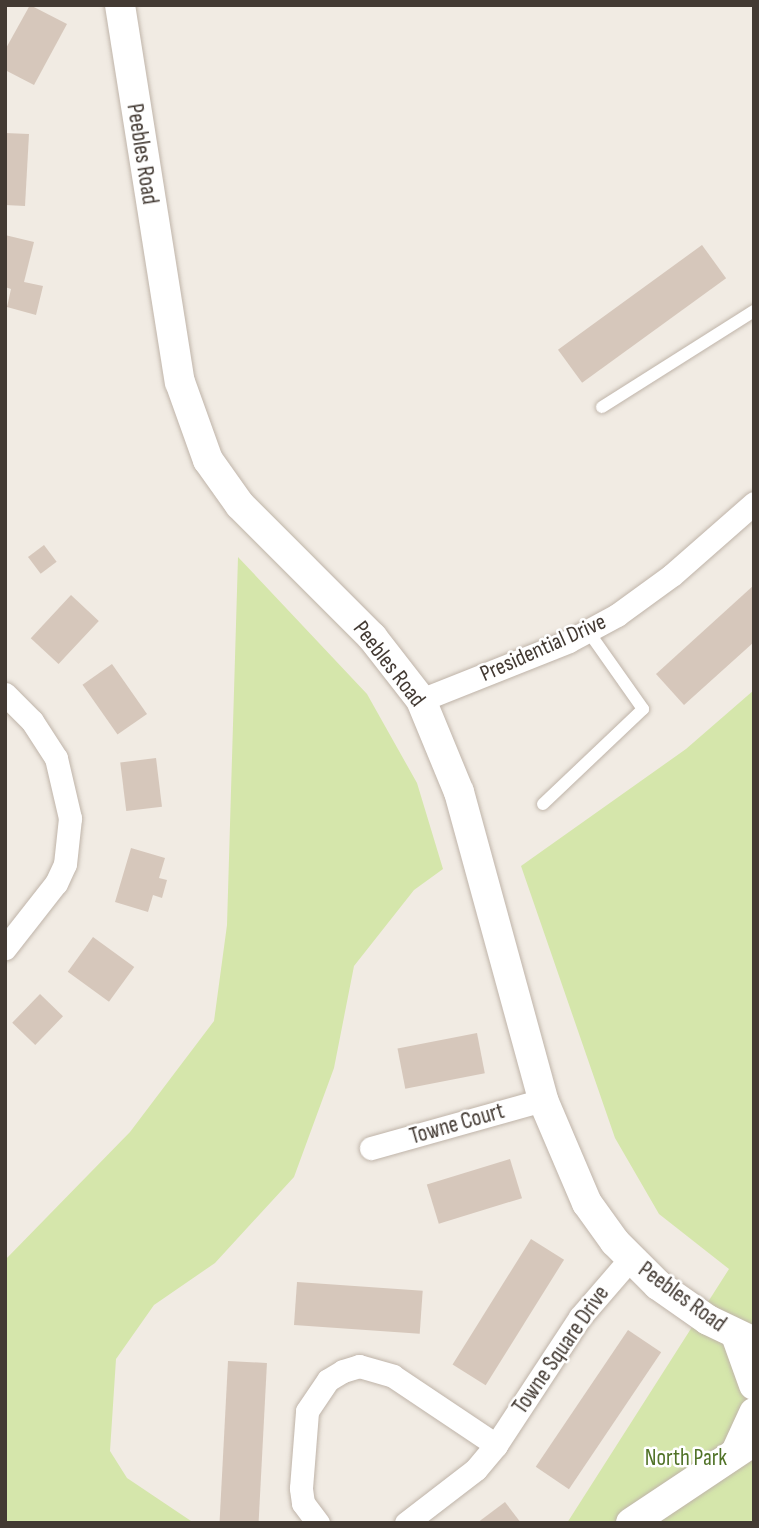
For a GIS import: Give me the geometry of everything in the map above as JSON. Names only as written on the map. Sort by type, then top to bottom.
[{"type":"street","name":"Peebles Road","points":[[120,5],[180,382],[197,437],[240,505],[365,629],[421,700],[459,792],[543,1100],[587,1203],[630,1259],[667,1292],[745,1338],[754,1385]]},
{"type":"street","name":"Presidential Drive","points":[[421,700],[588,631],[672,575],[754,503]]},
{"type":"street","points":[[5,694],[32,721],[56,758],[70,818],[65,864],[56,883],[5,948]]},
{"type":"street","name":"Towne Court","points":[[371,1148],[543,1100]]},
{"type":"street","name":"Towne Square Drive","points":[[406,1523],[476,1469],[496,1445],[580,1317],[630,1259]]},
{"type":"street","points":[[318,1523],[303,1503],[301,1488],[307,1411],[328,1380],[343,1371],[359,1366],[393,1376],[496,1445]]},
{"type":"street","points":[[631,1523],[745,1446],[754,1413]]},
{"type":"lane","points":[[602,407],[754,311]]},
{"type":"lane","points":[[543,804],[643,709],[588,631]]},
{"type":"green space","points":[[238,557],[367,694],[417,783],[443,869],[414,890],[354,966],[334,1068],[294,1177],[215,1263],[154,1305],[116,1359],[110,1451],[127,1478],[194,1523],[5,1523],[5,1260],[130,1132],[214,1021],[227,925]]},
{"type":"green space","name":"North Park","points":[[754,690],[754,1523],[567,1523],[729,1269],[659,1214],[615,1138],[521,866],[686,749]]},
{"type":"building","points":[[30,5],[67,24],[34,85],[5,70],[5,50]]},
{"type":"building","points":[[5,133],[29,134],[25,206],[5,205]]},
{"type":"building","points":[[5,235],[34,242],[24,282],[43,286],[36,315],[7,307],[11,289],[5,287]]},
{"type":"building","points":[[702,245],[726,278],[582,383],[558,350]]},
{"type":"building","points":[[44,545],[57,562],[41,574],[28,557]]},
{"type":"building","points":[[754,585],[754,642],[684,705],[656,674]]},
{"type":"building","points":[[71,595],[99,621],[59,664],[31,638]]},
{"type":"building","points":[[112,664],[147,714],[117,735],[83,685]]},
{"type":"building","points":[[156,758],[162,807],[126,811],[120,762]]},
{"type":"building","points":[[131,848],[165,858],[159,878],[167,880],[162,898],[153,895],[148,912],[115,902]]},
{"type":"building","points":[[93,937],[134,967],[109,1002],[68,972]]},
{"type":"building","points":[[40,994],[63,1016],[35,1045],[12,1023]]},
{"type":"building","points":[[477,1033],[485,1073],[405,1089],[397,1048]]},
{"type":"building","points":[[510,1159],[522,1198],[439,1224],[427,1184]]},
{"type":"building","points":[[531,1239],[564,1260],[486,1385],[453,1365]]},
{"type":"building","points":[[297,1282],[423,1291],[420,1334],[294,1325]]},
{"type":"building","points":[[628,1330],[661,1352],[569,1489],[536,1467]]},
{"type":"building","points":[[228,1361],[267,1363],[259,1523],[220,1523]]},
{"type":"building","points":[[505,1502],[521,1523],[477,1523]]}]
